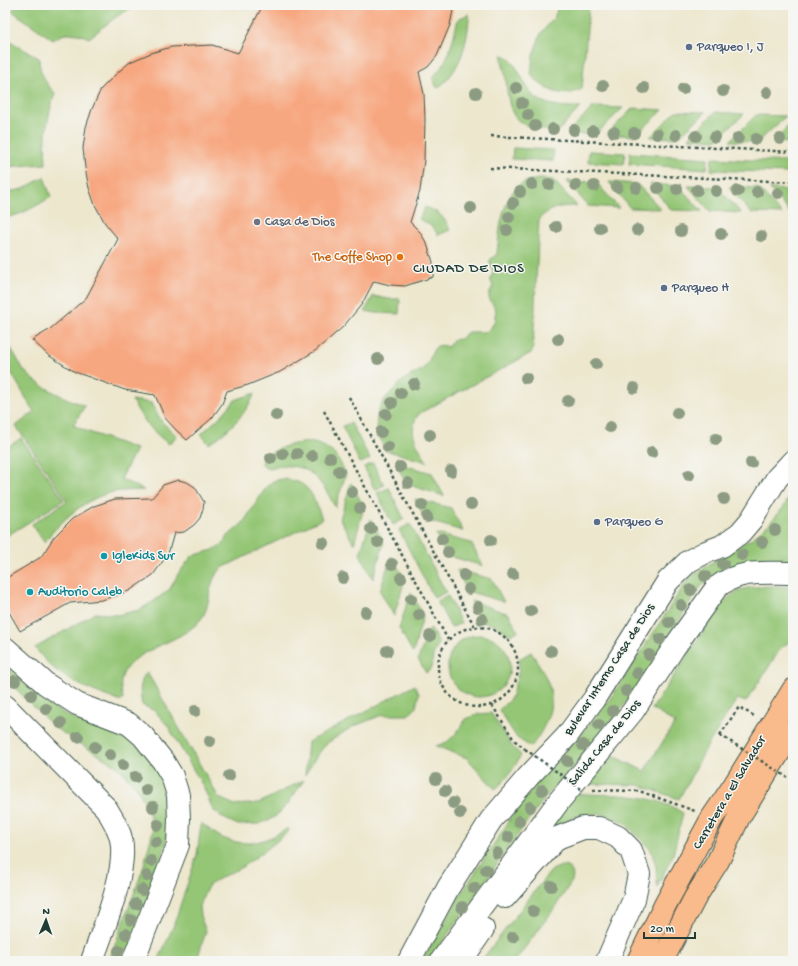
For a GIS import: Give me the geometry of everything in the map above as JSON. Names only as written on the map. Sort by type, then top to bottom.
[{"type":"highway","name":"Carretera a El Salvador","points":[[638,961],[665,905],[712,818],[733,788],[793,690]]},
{"type":"highway","name":"Carretera a El Salvador","points":[[662,961],[695,898],[718,861],[739,817],[793,730]]},
{"type":"street","name":"Bulevar Interno Casa de Dios","points":[[409,961],[448,888],[491,820],[567,736],[594,698],[668,581],[689,561],[722,546],[740,533],[751,520],[777,478],[793,461]]},
{"type":"street","name":"Salida Casa de Dios","points":[[441,961],[558,801],[633,711],[673,649],[717,587],[726,580],[751,572],[793,573]]},
{"type":"street","points":[[5,648],[46,684],[77,704],[129,724],[143,736],[163,761],[172,776],[178,795],[178,845],[132,961]]},
{"type":"street","points":[[5,706],[106,808],[115,821],[121,839],[122,862],[119,881],[92,961]]},
{"type":"street","points":[[461,961],[506,895],[558,838],[583,828],[599,828],[618,837],[631,850],[639,874],[634,900],[607,961]]},
{"type":"path","points":[[491,136],[793,152]]},
{"type":"path","points":[[490,168],[793,182]]},
{"type":"path","points":[[350,397],[475,627]]},
{"type":"path","points":[[324,410],[448,640]]},
{"type":"path","points":[[475,627],[496,631],[506,638],[513,646],[517,656],[518,673],[512,688],[505,697],[492,705],[476,707],[466,706],[449,695],[439,678],[438,668],[442,648],[448,640],[460,631],[475,627]]},
{"type":"path","points":[[492,705],[514,740],[581,789]]},
{"type":"path","points":[[739,707],[720,735],[787,777]]},
{"type":"path","points":[[600,790],[639,791],[712,818]]},
{"type":"green space","points":[[16,5],[136,5],[116,17],[89,38],[71,33],[62,35],[53,40],[12,11]]},
{"type":"green space","points":[[559,5],[589,5],[582,89],[568,93],[554,92],[548,89],[531,74],[533,55],[541,33],[554,18]]},
{"type":"green space","points":[[469,14],[469,24],[462,55],[452,74],[437,88],[432,77],[443,65],[450,51],[458,19]]},
{"type":"green space","points":[[5,39],[39,58],[43,77],[55,93],[47,128],[45,145],[46,164],[5,167]]},
{"type":"green space","points":[[502,55],[512,61],[528,88],[536,98],[552,105],[581,107],[557,132],[532,127],[517,120],[510,105]]},
{"type":"green space","points":[[593,107],[623,108],[595,135],[567,133]]},
{"type":"green space","points":[[633,108],[663,110],[635,136],[607,134]]},
{"type":"green space","points":[[676,111],[706,112],[677,138],[650,137]]},
{"type":"green space","points":[[715,112],[744,114],[716,140],[689,138]]},
{"type":"green space","points":[[756,115],[786,116],[758,142],[730,141]]},
{"type":"green space","points":[[793,121],[793,143],[773,142]]},
{"type":"green space","points":[[513,148],[554,150],[553,161],[512,159]]},
{"type":"green space","points":[[589,151],[625,153],[624,164],[588,162]]},
{"type":"green space","points":[[630,153],[708,158],[707,169],[629,164]]},
{"type":"green space","points":[[712,158],[788,162],[788,173],[711,170]]},
{"type":"green space","points":[[44,177],[51,197],[34,207],[5,218],[5,193],[23,189]]},
{"type":"green space","points":[[541,179],[553,180],[577,206],[556,208],[539,219],[533,349],[531,353],[420,413],[414,425],[414,438],[427,462],[385,450],[378,432],[377,418],[378,411],[387,397],[403,380],[426,366],[435,348],[442,345],[448,347],[450,343],[456,339],[460,339],[468,332],[485,332],[489,330],[494,323],[496,310],[489,298],[489,294],[493,286],[491,277],[494,272],[490,265],[490,260],[497,254],[501,225],[506,205],[516,188],[523,183]]},
{"type":"green space","points":[[567,181],[596,182],[619,208],[588,206]]},
{"type":"green space","points":[[609,182],[637,184],[661,209],[630,208]]},
{"type":"green space","points":[[650,184],[678,186],[702,211],[671,210]]},
{"type":"green space","points":[[688,186],[717,187],[741,213],[710,211]]},
{"type":"green space","points":[[729,187],[758,188],[782,214],[751,213]]},
{"type":"green space","points":[[770,189],[793,190],[793,214],[791,214]]},
{"type":"green space","points":[[425,207],[440,215],[446,221],[450,230],[438,235],[433,227],[419,219]]},
{"type":"green space","points":[[373,296],[388,299],[400,299],[399,314],[365,311]]},
{"type":"green space","points":[[5,341],[24,370],[36,382],[85,406],[73,425],[136,449],[121,479],[144,490],[121,491],[102,495],[75,511],[59,525],[44,542],[32,524],[67,501],[16,426],[34,412],[5,362]]},
{"type":"green space","points":[[255,393],[247,408],[236,422],[209,444],[201,434],[223,414],[235,400]]},
{"type":"green space","points":[[132,400],[151,403],[162,422],[177,436],[169,444],[148,424],[139,413]]},
{"type":"green space","points":[[351,423],[370,459],[360,463],[342,426]]},
{"type":"green space","points":[[21,438],[64,500],[5,537],[5,449]]},
{"type":"green space","points":[[310,442],[329,449],[340,462],[346,474],[335,507],[321,484],[307,471],[301,468],[288,466],[276,466],[269,468],[261,462],[265,457],[283,447]]},
{"type":"green space","points":[[373,463],[384,485],[375,490],[364,467]]},
{"type":"green space","points":[[396,463],[432,473],[444,496],[406,484]]},
{"type":"green space","points":[[282,479],[298,482],[309,490],[322,519],[222,568],[214,578],[204,615],[193,628],[143,654],[133,661],[125,670],[121,681],[123,699],[119,701],[66,678],[50,665],[35,648],[95,613],[118,615],[139,610],[154,601],[170,589],[178,574],[192,556],[213,550],[222,545],[228,536],[243,523],[267,486],[273,481]]},
{"type":"green space","points":[[351,483],[364,507],[354,544],[340,519]]},
{"type":"green space","points":[[389,488],[404,519],[393,525],[377,493]]},
{"type":"green space","points":[[793,491],[793,564],[715,575],[705,582],[698,590],[646,675],[595,744],[549,793],[428,961],[422,961],[459,897],[513,815],[537,783],[602,710],[688,579],[714,561],[751,539],[769,524],[783,508]]},
{"type":"green space","points":[[415,499],[451,508],[463,531],[425,520]]},
{"type":"green space","points":[[371,519],[384,543],[373,579],[360,554]]},
{"type":"green space","points":[[410,524],[446,592],[434,598],[399,530]]},
{"type":"green space","points":[[436,534],[471,543],[483,566],[446,555]]},
{"type":"green space","points":[[391,556],[405,579],[394,616],[380,591]]},
{"type":"green space","points":[[457,570],[492,579],[504,602],[467,591]]},
{"type":"green space","points":[[769,586],[793,587],[793,639],[781,648],[746,702],[737,699],[709,743],[679,799],[638,785],[588,784],[614,756],[644,771],[675,723],[652,709],[719,607],[736,592],[747,588]]},
{"type":"green space","points":[[411,592],[423,616],[413,653],[399,628]]},
{"type":"green space","points":[[448,596],[461,623],[451,628],[437,601]]},
{"type":"green space","points":[[471,601],[509,614],[518,631],[510,635],[495,625],[480,621]]},
{"type":"green space","points":[[430,628],[439,643],[433,655],[432,668],[426,673],[418,659]]},
{"type":"green space","points":[[473,635],[485,635],[501,644],[508,654],[510,666],[508,678],[501,688],[485,697],[473,697],[462,692],[453,683],[448,672],[448,660],[453,649],[462,640]]},
{"type":"green space","points":[[531,652],[541,668],[549,686],[551,702],[548,718],[531,747],[517,738],[499,710],[511,698],[519,671],[519,659]]},
{"type":"green space","points":[[5,665],[51,706],[76,720],[110,730],[137,743],[154,761],[167,786],[170,816],[166,844],[127,961],[109,961],[143,869],[153,830],[148,809],[137,788],[118,767],[55,728],[5,678]]},
{"type":"green space","points":[[147,672],[219,798],[235,805],[259,803],[304,780],[288,804],[275,817],[259,824],[238,825],[225,819],[213,810],[204,788],[168,726],[155,711],[142,705],[140,692],[141,684]]},
{"type":"green space","points":[[415,685],[419,694],[416,707],[413,711],[408,715],[382,715],[352,727],[326,744],[305,775],[308,742]]},
{"type":"green space","points":[[491,713],[512,746],[521,755],[507,778],[495,789],[467,758],[436,746],[447,742],[455,735],[466,719],[477,714]]},
{"type":"green space","points":[[574,794],[616,795],[644,798],[671,806],[683,813],[673,855],[657,887],[656,866],[651,850],[624,822],[604,814],[590,814],[571,818],[537,845]]},
{"type":"green space","points":[[201,823],[224,839],[244,843],[267,839],[288,828],[289,831],[242,867],[216,880],[208,886],[199,906],[200,916],[206,931],[197,960],[180,958],[158,961],[173,927],[197,855]]},
{"type":"green space","points":[[561,866],[567,867],[571,870],[573,875],[572,881],[554,909],[515,961],[481,961],[544,879],[552,870]]},
{"type":"building","name":"Casa de Dios","points":[[263,5],[454,5],[450,25],[437,56],[428,67],[419,72],[424,94],[424,160],[420,191],[410,222],[420,232],[427,244],[433,262],[433,277],[405,286],[390,285],[374,281],[362,304],[343,327],[315,351],[280,372],[248,385],[227,391],[222,404],[212,418],[187,440],[165,418],[155,395],[125,390],[75,372],[48,355],[32,340],[49,330],[86,298],[118,239],[105,223],[95,205],[89,188],[85,168],[83,148],[86,127],[101,89],[130,62],[151,53],[171,47],[212,45],[238,53]]},
{"type":"building","name":"IgleKids Sur","points":[[178,480],[187,482],[195,487],[204,502],[203,509],[200,518],[194,525],[184,532],[174,533],[168,554],[153,575],[129,591],[102,600],[70,603],[20,631],[5,605],[5,579],[41,557],[54,537],[72,519],[94,506],[115,499],[152,498],[163,485]]},
{"type":"place","name":"Parqueo I, J","points":[[689,47]]},
{"type":"place","name":"Casa de Dios","points":[[257,222]]},
{"type":"place","name":"The Coffe Shop","points":[[400,257]]},
{"type":"place","name":"Parqueo H","points":[[664,288]]},
{"type":"place","name":"Parqueo G","points":[[597,522]]},
{"type":"place","name":"IgleKids Sur","points":[[104,556]]},
{"type":"place","name":"Auditorio Caleb","points":[[30,592]]},
{"type":"district","name":"CIUDAD DE DIOS","points":[[469,269]]}]
